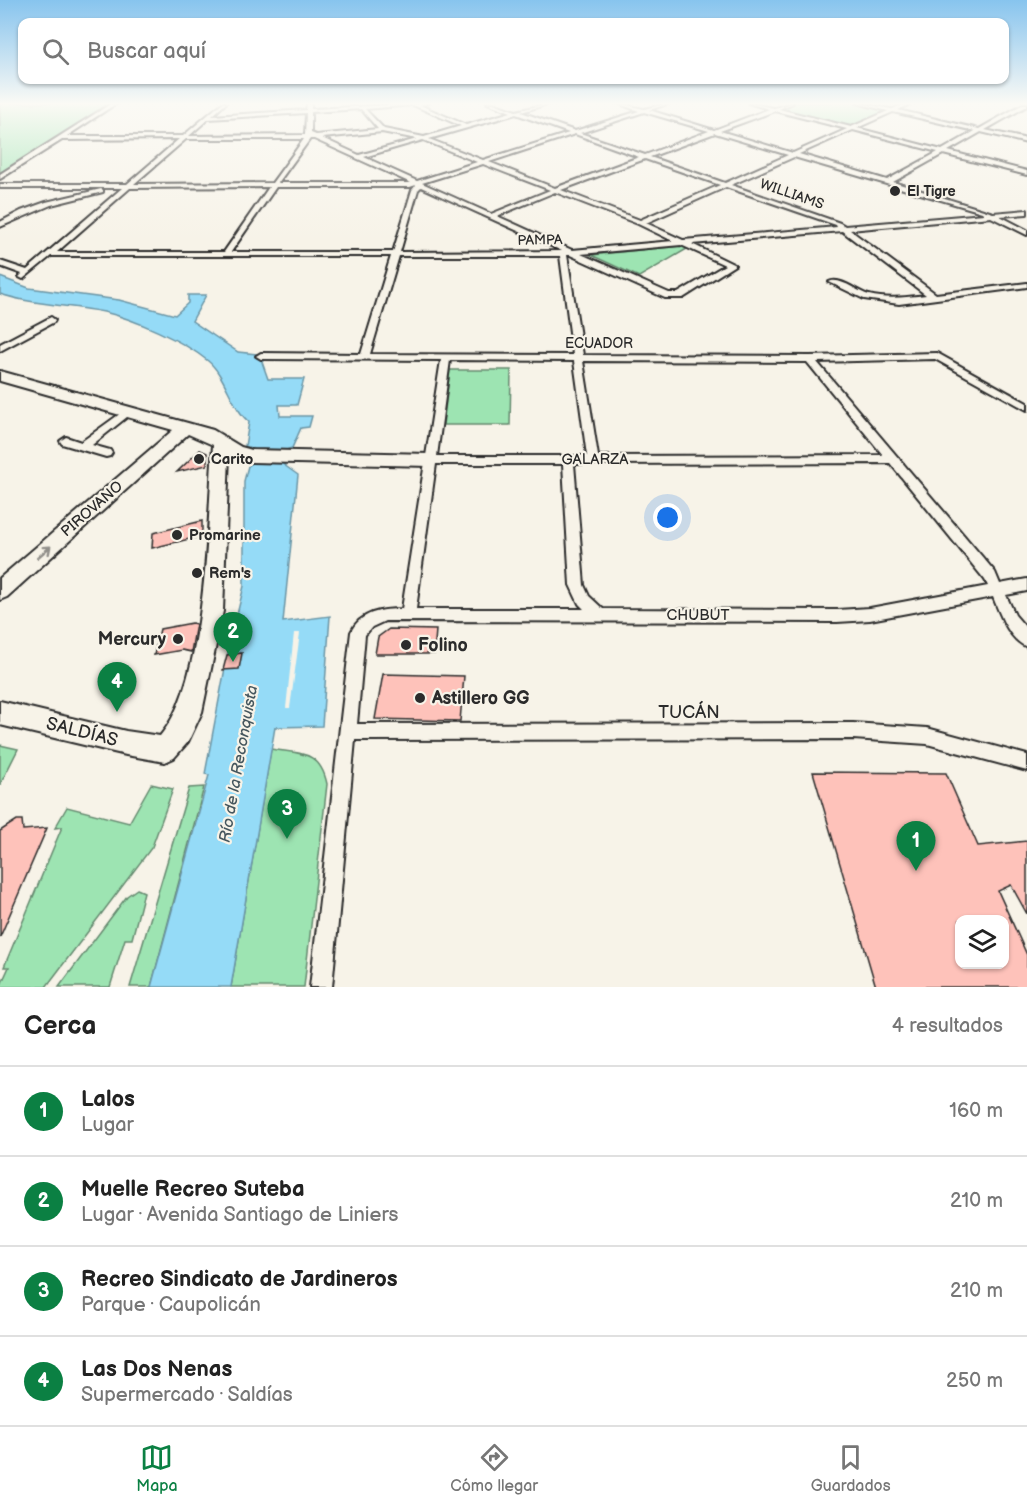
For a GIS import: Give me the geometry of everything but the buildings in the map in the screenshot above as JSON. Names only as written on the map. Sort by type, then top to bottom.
[{"type":"street","points":[[0,177],[44,149]]},
{"type":"street","points":[[0,263],[26,275],[170,149]]},
{"type":"street","points":[[225,255],[301,149]]},
{"type":"street","points":[[340,149],[575,252],[668,296],[680,296],[730,264],[640,223],[450,149]]},
{"type":"street","points":[[358,157],[385,149]]},
{"type":"street","points":[[0,186],[420,184],[522,149]]},
{"type":"street","name":"WILLIAMS","points":[[624,149],[844,228],[933,296]]},
{"type":"street","points":[[492,216],[663,149]]},
{"type":"street","points":[[774,149],[994,215],[1027,233]]},
{"type":"street","points":[[640,223],[807,149]]},
{"type":"street","points":[[931,149],[1027,173]]},
{"type":"street","points":[[890,182],[948,149]]},
{"type":"street","points":[[365,355],[393,254],[415,190],[420,184]]},
{"type":"street","points":[[0,225],[16,215],[45,204],[129,186]]},
{"type":"street","name":"PAMPA","points":[[51,254],[563,253],[1027,212]]},
{"type":"street","points":[[563,253],[593,459]]},
{"type":"street","points":[[833,282],[855,293],[884,300],[1027,285]]},
{"type":"street","points":[[0,348],[51,320]]},
{"type":"street","name":"ECUADOR","points":[[261,356],[810,359],[937,357],[1022,400]]},
{"type":"street","points":[[408,615],[446,356]]},
{"type":"street","points":[[810,359],[990,576],[1010,620],[1027,640]]},
{"type":"street","name":"GALARZA","points":[[0,376],[185,428],[220,442],[236,452],[252,456],[430,460],[894,459]]},
{"type":"street","points":[[1022,400],[1027,407]]},
{"type":"street","points":[[84,445],[128,411]]},
{"type":"street","name":"PIROVANO","points":[[0,591],[185,428]]},
{"type":"street","points":[[66,441],[106,453]]},
{"type":"street","points":[[219,484],[220,442]]},
{"type":"street","points":[[219,484],[233,467],[252,456]]},
{"type":"street","points":[[568,459],[577,585],[584,600],[598,614]]},
{"type":"street","name":"SALDÍAS","points":[[0,713],[126,743],[165,749],[179,733],[196,692],[213,601],[219,484]]},
{"type":"street","name":"CHUBUT","points":[[347,732],[358,632],[367,622],[384,615],[837,616],[870,614],[1027,585]]},
{"type":"street","name":"TUCÁN","points":[[347,732],[853,730],[927,736],[1027,764]]},
{"type":"street","points":[[321,987],[347,732]]},
{"type":"green space","points":[[0,149],[40,149],[0,175]]},
{"type":"green space","points":[[692,246],[639,277],[591,255]]},
{"type":"green space","points":[[450,370],[511,370],[510,425],[443,425]]},
{"type":"green space","points":[[0,745],[18,749],[0,785]]},
{"type":"green space","points":[[271,749],[300,753],[314,759],[324,773],[327,784],[304,987],[231,987]]},
{"type":"green space","points":[[151,784],[173,789],[152,847],[46,987],[0,987],[9,967],[4,967],[62,827],[55,828],[67,807],[129,823]]},
{"type":"green space","points":[[204,787],[151,987],[130,987],[189,788]]},
{"type":"green space","points":[[137,889],[144,892],[132,939],[125,939],[110,987],[59,987],[127,896]]},
{"type":"water","name":"Río de la Reconquista","points":[[0,277],[29,288],[119,300],[175,315],[188,303],[188,295],[206,295],[192,321],[238,352],[257,354],[265,359],[262,362],[268,379],[304,379],[297,405],[279,405],[280,416],[312,416],[309,427],[301,428],[292,448],[288,449],[284,465],[298,475],[283,622],[330,616],[322,726],[275,727],[231,987],[151,987],[209,775],[205,774],[229,647],[244,586],[244,481],[248,466],[254,462],[256,450],[245,446],[249,422],[243,416],[214,367],[186,346],[144,325],[116,315],[0,294]]},
{"type":"pier","points":[[294,633],[300,633],[290,708],[286,708]]},
{"type":"place","name":"El Tigre","points":[[895,191]]},
{"type":"place","name":"Carito","points":[[199,459]]},
{"type":"place","name":"Promarine","points":[[177,535]]},
{"type":"place","name":"Rem's","points":[[197,573]]},
{"type":"place","name":"Mercury","points":[[178,639]]},
{"type":"place","name":"Folino","points":[[406,645]]},
{"type":"place","name":"Muelle Recreo Suteba","points":[[233,662]]},
{"type":"place","name":"Astillero GG","points":[[420,698]]},
{"type":"place","name":"Las Dos Nenas","points":[[117,712]]},
{"type":"place","name":"Recreo Sindicato de Jardineros","points":[[287,839]]},
{"type":"place","name":"Lalos","points":[[916,871]]}]
